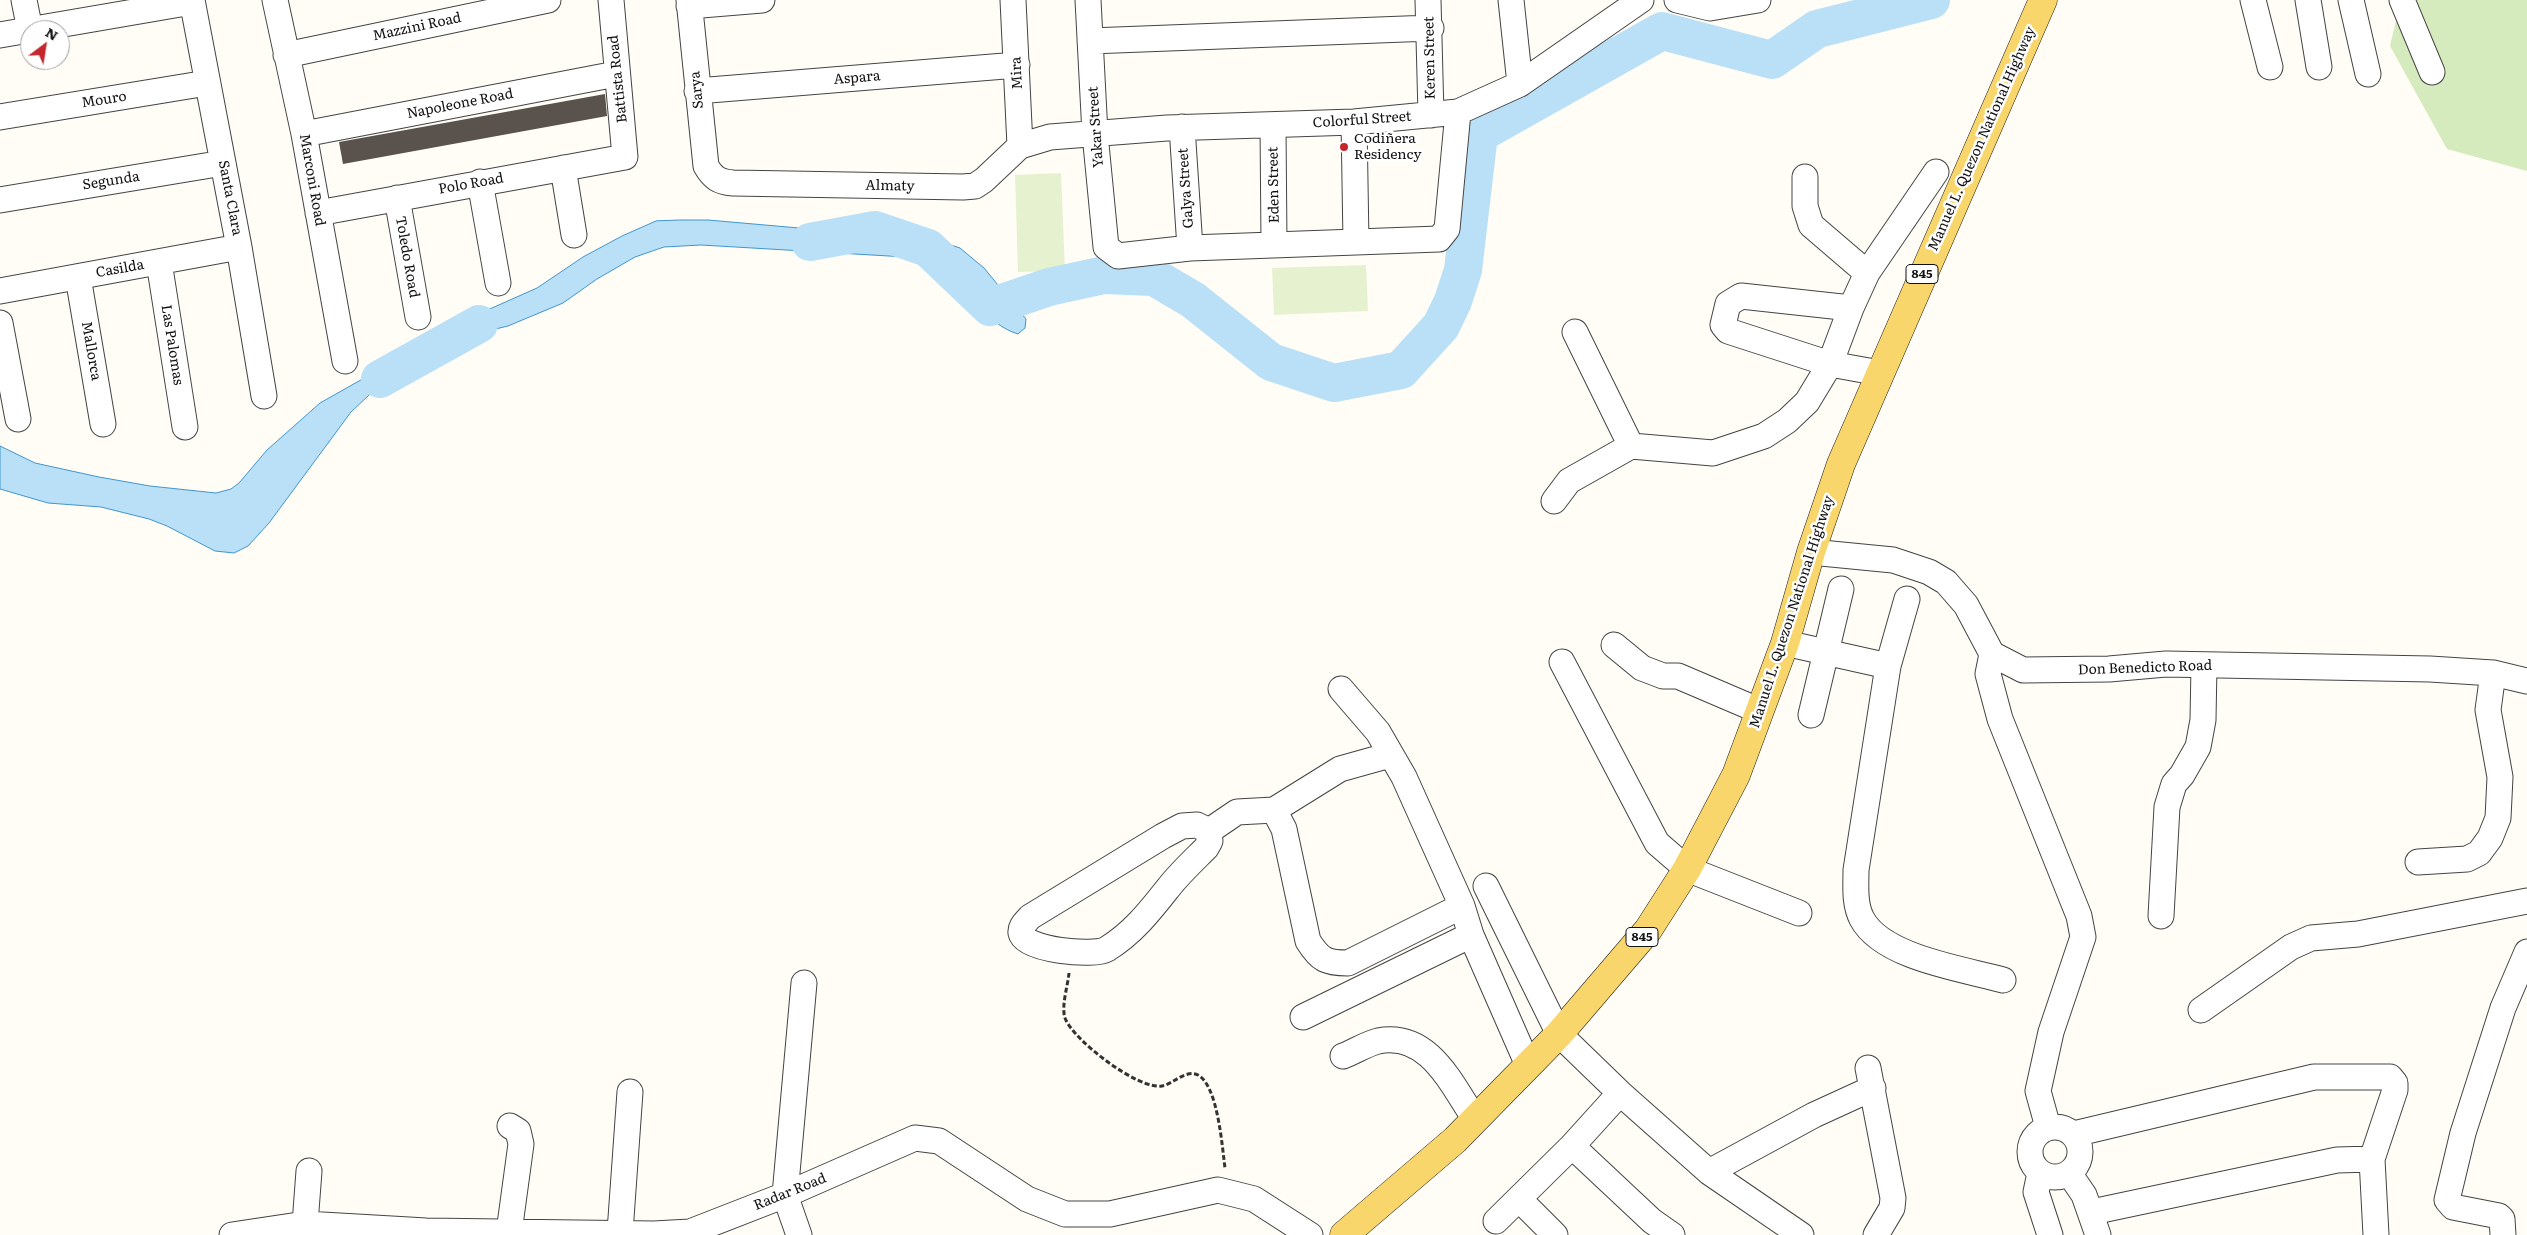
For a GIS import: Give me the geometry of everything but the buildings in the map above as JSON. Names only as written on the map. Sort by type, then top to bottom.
[{"type":"main road","name":"Manuel L. Quezon National Highway","points":[[1344,1235],[1455,1140],[1559,1034],[1648,930],[1687,869],[1736,775],[1785,643],[1810,552],[1841,464],[2043,0]]},
{"type":"street","points":[[24,0],[28,20]]},
{"type":"street","name":"Marconi Road","points":[[275,0],[304,134],[345,360]]},
{"type":"street","name":"Mazzini Road","points":[[286,55],[548,0]]},
{"type":"street","name":"Battista Road","points":[[611,0],[616,74],[625,157]]},
{"type":"street","points":[[689,3],[762,0]]},
{"type":"street","name":"Mira","points":[[1014,0],[1020,146]]},
{"type":"street","name":"Yakar Street","points":[[1088,0],[1095,134],[1106,248],[1118,256],[1190,248]]},
{"type":"street","name":"Keren Street","points":[[1428,0],[1431,115]]},
{"type":"street","points":[[1511,0],[1520,84]]},
{"type":"street","name":"Colorful Street","points":[[1050,137],[1182,127],[1354,122],[1458,112],[1520,84],[1641,0]]},
{"type":"street","points":[[1681,1],[1710,8],[1758,0]]},
{"type":"street","points":[[2252,0],[2270,67]]},
{"type":"street","points":[[2308,0],[2319,67]]},
{"type":"street","points":[[2351,0],[2368,74]]},
{"type":"street","points":[[2402,0],[2432,72]]},
{"type":"street","points":[[65,20],[108,8],[192,1]]},
{"type":"street","name":"Santa Clara","points":[[192,1],[239,247],[264,396]]},
{"type":"street","name":"Sarya","points":[[689,3],[706,166],[713,178]]},
{"type":"street","points":[[1090,41],[1430,28]]},
{"type":"street","points":[[0,36],[20,32]]},
{"type":"street","name":"Aspara","points":[[697,91],[1016,65]]},
{"type":"street","name":"Napoleone Road","points":[[304,134],[616,74]]},
{"type":"street","name":"Mouro","points":[[0,117],[207,83]]},
{"type":"street","points":[[1190,248],[1439,239],[1447,229],[1458,112]]},
{"type":"street","points":[[1354,122],[1356,242]]},
{"type":"street","name":"Eden Street","points":[[1273,125],[1274,245]]},
{"type":"street","name":"Galya Street","points":[[1182,127],[1190,248]]},
{"type":"street","name":"Almaty","points":[[713,178],[722,182],[733,183],[962,188],[975,186],[984,180],[1020,146],[1050,137]]},
{"type":"street","name":"Polo Road","points":[[318,213],[625,157]]},
{"type":"street","name":"Segunda","points":[[0,200],[223,163]]},
{"type":"street","points":[[563,168],[574,236]]},
{"type":"street","points":[[1554,501],[1569,481],[1631,446],[1713,453],[1764,436],[1787,421],[1807,402],[1830,364],[1851,308],[1867,273],[1936,172]]},
{"type":"street","points":[[1805,177],[1805,206],[1811,225],[1867,273]]},
{"type":"street","points":[[480,182],[498,282]]},
{"type":"street","name":"Toledo Road","points":[[397,198],[418,317]]},
{"type":"street","name":"Casilda","points":[[0,291],[239,247]]},
{"type":"street","name":"Las Palomas","points":[[159,262],[185,427]]},
{"type":"street","name":"Mallorca","points":[[78,277],[104,424]]},
{"type":"street","points":[[1851,308],[1741,296],[1728,304],[1723,325],[1728,331],[1830,364],[1880,372]]},
{"type":"street","points":[[0,323],[18,419]]},
{"type":"street","points":[[1575,332],[1631,446]]},
{"type":"street","points":[[1810,552],[1892,560],[1929,572],[1946,582],[1966,605],[1992,654],[1988,674],[2000,719],[2079,916],[2083,937],[2051,1032],[2038,1091],[2048,1127]]},
{"type":"street","points":[[1811,715],[1841,590]]},
{"type":"street","points":[[1907,599],[1888,666],[1856,870],[1856,901],[1862,919],[1874,934],[1894,948],[2003,980]]},
{"type":"street","points":[[1785,643],[1888,666]]},
{"type":"street","points":[[1614,645],[1642,668],[1663,676],[1678,676],[1760,711]]},
{"type":"street","name":"Don Benedicto Road","points":[[1992,654],[2023,670],[2109,669],[2166,664],[2430,669],[2493,673],[2527,681]]},
{"type":"street","points":[[1562,662],[1656,843],[1687,869],[1799,913]]},
{"type":"street","points":[[2161,916],[2167,807],[2174,784],[2182,775],[2198,747],[2203,720],[2204,665]]},
{"type":"street","points":[[2418,862],[2467,859],[2479,853],[2498,818],[2500,777],[2488,710],[2493,673]]},
{"type":"street","points":[[1341,689],[1378,732],[1404,777],[1462,906],[1471,935],[1528,1065]]},
{"type":"street","points":[[1209,831],[1237,812],[1274,810],[1340,768],[1390,755]]},
{"type":"street","points":[[1274,810],[1284,829],[1308,941],[1315,952],[1329,963],[1348,963],[1462,906]]},
{"type":"street","points":[[1197,825],[1209,831],[1210,841],[1206,848],[1169,888],[1152,911],[1124,938],[1104,951],[1054,950],[1025,940],[1021,935],[1021,927],[1030,916],[1182,826],[1197,825]]},
{"type":"street","points":[[1486,886],[1559,1034],[1620,1093],[1709,1172],[1800,1235]]},
{"type":"street","points":[[2201,1010],[2291,947],[2311,938],[2358,934],[2527,900]]},
{"type":"street","points":[[1303,1017],[1471,935]]},
{"type":"street","points":[[2503,1235],[2502,1219],[2499,1216],[2453,1207],[2447,1200],[2463,1133],[2503,1008],[2527,952]]},
{"type":"street","points":[[798,1235],[785,1195],[804,983]]},
{"type":"street","points":[[1343,1056],[1377,1041],[1399,1040],[1420,1046],[1433,1057],[1475,1119]]},
{"type":"street","points":[[2074,1134],[2314,1078],[2390,1077],[2395,1083],[2395,1090],[2372,1159],[2376,1235]]},
{"type":"street","points":[[1709,1172],[1814,1115],[1871,1078],[1893,1198],[1892,1208],[1876,1235]]},
{"type":"street","points":[[620,1232],[630,1092]]},
{"type":"street","points":[[1496,1221],[1572,1146],[1620,1093]]},
{"type":"street","points":[[510,1126],[518,1131],[521,1144],[510,1232]]},
{"type":"street","points":[[2048,1127],[2066,1128],[2074,1134],[2081,1152],[2077,1164],[2069,1173],[2055,1177],[2040,1173],[2032,1162],[2030,1147],[2036,1134],[2048,1127]]},
{"type":"street","name":"Radar Road","points":[[232,1235],[305,1224],[426,1231],[620,1232],[654,1234],[690,1232],[785,1195],[915,1138],[939,1141],[1027,1199],[1065,1214],[1110,1214],[1218,1190],[1229,1191],[1254,1199],[1310,1235]]},
{"type":"street","points":[[1572,1146],[1652,1221],[1672,1235]]},
{"type":"street","points":[[2069,1173],[2084,1195],[2095,1223],[2337,1160],[2372,1159]]},
{"type":"street","points":[[305,1224],[309,1171]]},
{"type":"street","points":[[2040,1173],[2036,1192],[2050,1235]]},
{"type":"street","points":[[1518,1199],[1555,1235]]},
{"type":"path","points":[[1071,951],[1064,1016],[1069,1026],[1108,1064],[1124,1074],[1153,1086],[1163,1086],[1192,1074],[1198,1075],[1209,1085],[1214,1101],[1229,1191]]},
{"type":"green space","points":[[2401,0],[2527,0],[2527,171],[2447,149],[2390,46]]},
{"type":"green space","points":[[1061,173],[1065,271],[1018,272],[1015,175]]},
{"type":"green space","points":[[1366,265],[1368,311],[1274,315],[1272,268]]},
{"type":"water","points":[[708,220],[936,240],[960,248],[984,268],[1026,319],[1025,328],[1018,334],[1006,329],[986,314],[941,267],[923,258],[701,245],[664,247],[635,257],[597,279],[563,303],[508,326],[454,339],[385,380],[351,412],[269,523],[248,546],[234,553],[215,551],[167,526],[149,519],[101,507],[48,503],[0,489],[0,446],[35,463],[99,477],[150,486],[216,493],[231,489],[239,483],[267,450],[320,403],[474,316],[537,288],[583,257],[622,236],[656,221]]},
{"type":"waterway","points":[[810,242],[875,230],[928,248],[990,307],[1049,287],[1104,275],[1154,277],[1193,300],[1271,362],[1334,383],[1401,370],[1441,326],[1453,301],[1463,270],[1479,134],[1662,31],[1772,60],[1817,29],[1931,0]]},
{"type":"waterway","points":[[380,379],[479,324]]},
{"type":"place","name":"Codiñera Residency","points":[[1344,147]]}]
